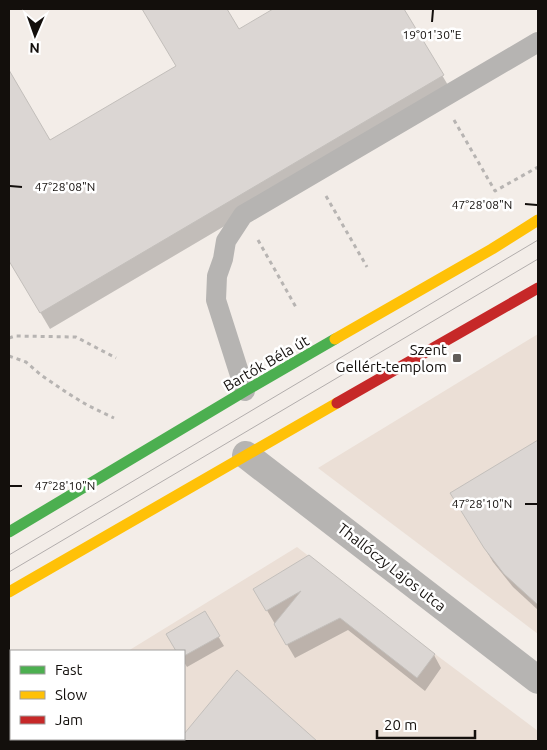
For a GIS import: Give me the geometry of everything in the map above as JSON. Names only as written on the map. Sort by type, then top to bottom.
[{"type":"street","name":"Bartók Béla út","points":[[9,532],[245,391],[492,250],[538,220]]},
{"type":"street","points":[[9,592],[106,534],[538,288]]},
{"type":"street","name":"Thallóczy Lajos utca","points":[[246,455],[538,680]]},
{"type":"lane","points":[[245,391],[216,300],[216,276],[223,259],[226,241],[244,215],[538,42]]},
{"type":"path","points":[[442,99],[495,191],[538,167]]},
{"type":"path","points":[[314,174],[367,267]]},
{"type":"path","points":[[244,215],[297,309]]},
{"type":"path","points":[[9,338],[15,336],[76,337],[116,358]]},
{"type":"path","points":[[9,356],[26,362],[41,376],[69,394],[114,418]]},
{"type":"shaded area","points":[[538,334],[538,634],[318,468]]},
{"type":"shaded area","points":[[297,547],[538,731],[538,741],[9,741],[10,720],[10,740],[185,740],[185,650],[130,650]]},
{"type":"building","points":[[142,9],[227,9],[239,29],[273,9],[404,9],[444,75],[40,313],[9,261],[9,70],[50,140],[176,66]]},
{"type":"building","points":[[538,440],[538,605],[504,574],[484,548],[450,493]]},
{"type":"building","points":[[309,555],[435,654],[417,678],[340,618],[286,645],[274,624],[301,591],[266,611],[253,589]]},
{"type":"building","points":[[205,611],[220,636],[185,655],[185,650],[175,650],[166,634]]},
{"type":"building","points":[[237,670],[317,741],[178,741],[185,740],[185,733]]},
{"type":"tram line","points":[[9,555],[538,240]]},
{"type":"tram line","points":[[9,572],[538,259]]},
{"type":"traffic: fast","points":[[9,532],[335,339]]},
{"type":"traffic: slow","points":[[335,339],[492,249],[538,220]]},
{"type":"traffic: slow","points":[[9,592],[337,403]]},
{"type":"traffic: jam","points":[[337,403],[538,288]]},
{"type":"place","name":"Szent Gellért-templom","points":[[457,358]]}]
